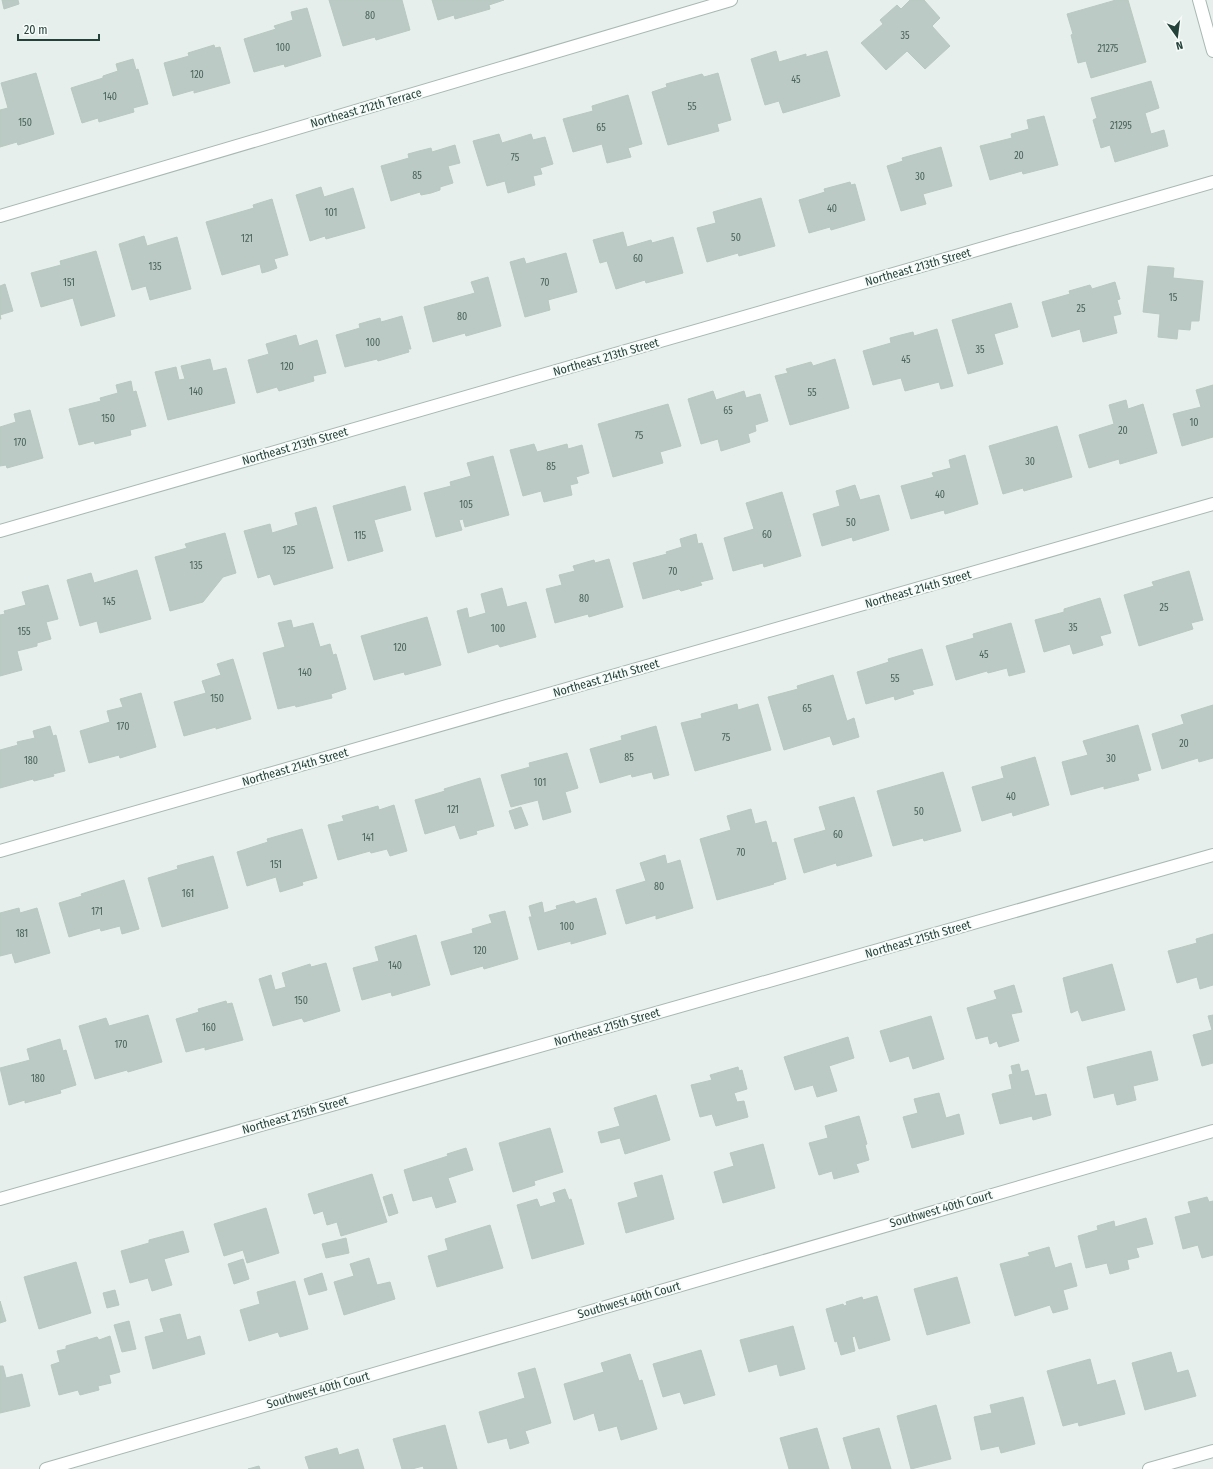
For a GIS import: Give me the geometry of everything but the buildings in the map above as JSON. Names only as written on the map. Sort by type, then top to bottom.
[{"type":"street","name":"Northeast 212th Terrace","points":[[0,216],[731,0]]},
{"type":"street","points":[[1199,0],[1213,51]]},
{"type":"street","name":"Northeast 213th Street","points":[[0,531],[1213,182]]},
{"type":"street","name":"Northeast 214th Street","points":[[0,851],[1213,504]]},
{"type":"street","name":"Northeast 215th Street","points":[[0,1199],[1213,855]]},
{"type":"street","name":"Southwest 40th Court","points":[[46,1469],[1213,1130]]},
{"type":"street","points":[[1149,1469],[1213,1451]]}]
